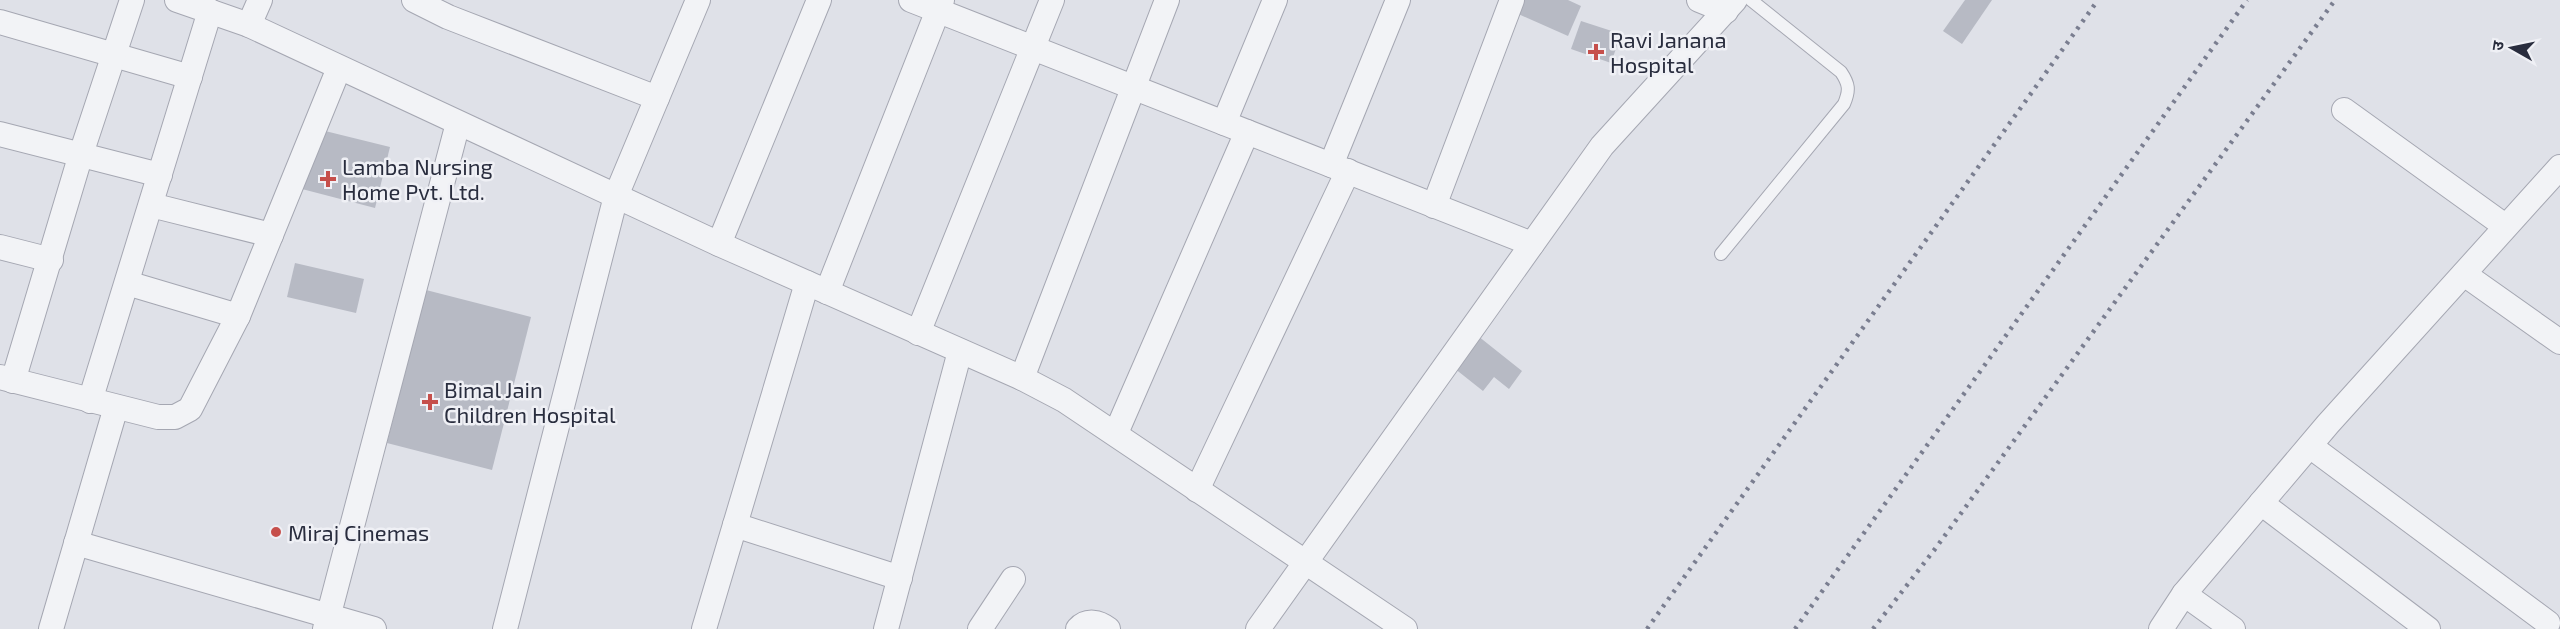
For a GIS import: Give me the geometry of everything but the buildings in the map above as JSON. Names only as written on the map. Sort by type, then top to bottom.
[{"type":"street","points":[[132,0],[116,55],[81,154],[51,260],[7,379],[90,402],[158,417],[175,417],[190,409],[238,315],[339,68]]},
{"type":"street","points":[[177,0],[249,25],[719,244],[1022,378],[1064,400],[1116,433],[1405,629]]},
{"type":"street","points":[[249,25],[260,0]]},
{"type":"street","points":[[414,0],[455,8],[657,98]]},
{"type":"street","points":[[505,629],[616,196],[698,0]]},
{"type":"street","points":[[719,244],[819,0]]},
{"type":"street","points":[[911,0],[940,5],[1032,49],[1135,87],[1532,244]]},
{"type":"street","points":[[918,333],[1052,0]]},
{"type":"street","points":[[1022,378],[1167,0]]},
{"type":"street","points":[[1224,123],[1275,0]]},
{"type":"street","points":[[1197,490],[1340,168],[1398,0]]},
{"type":"street","points":[[1434,206],[1512,0]]},
{"type":"street","points":[[1699,0],[1730,5]]},
{"type":"street","points":[[704,629],[735,525],[817,288],[940,5]]},
{"type":"street","points":[[1257,629],[1602,146],[1730,5]]},
{"type":"street","points":[[90,402],[210,11]]},
{"type":"street","points":[[0,22],[190,77]]},
{"type":"street","points":[[2344,110],[2505,226]]},
{"type":"street","points":[[326,623],[458,123]]},
{"type":"street","points":[[1116,433],[1247,132]]},
{"type":"street","points":[[0,134],[160,175]]},
{"type":"street","points":[[2161,629],[2184,594],[2310,446],[2560,167]]},
{"type":"street","points":[[151,205],[271,236]]},
{"type":"street","points":[[0,247],[51,260]]},
{"type":"street","points":[[2464,274],[2560,342]]},
{"type":"street","points":[[127,283],[238,315]]},
{"type":"street","points":[[886,629],[960,351]]},
{"type":"street","points":[[51,629],[116,407]]},
{"type":"street","points":[[2310,446],[2548,622]]},
{"type":"street","points":[[2261,503],[2428,629]]},
{"type":"street","points":[[735,525],[900,578]]},
{"type":"street","points":[[76,543],[326,623],[374,629]]},
{"type":"street","points":[[980,629],[1013,579]]},
{"type":"street","points":[[2184,594],[2233,629]]},
{"type":"street","points":[[1078,629],[1083,624],[1092,622],[1108,629]]},
{"type":"lane","points":[[1721,254],[1844,104],[1849,92],[1848,83],[1841,72],[1751,0]]},
{"type":"railway","points":[[1647,629],[2098,0]]},
{"type":"railway","points":[[1795,629],[2247,0]]},
{"type":"railway","points":[[1873,629],[1935,549],[2335,0]]},
{"type":"place","name":"Ravi Janana Hospital","points":[[1596,52]]},
{"type":"place","name":"Lamba Nursing Home Pvt. Ltd.","points":[[328,179]]},
{"type":"place","name":"Bimal Jain Children Hospital","points":[[430,402]]},
{"type":"place","name":"Miraj Cinemas","points":[[276,532]]}]
